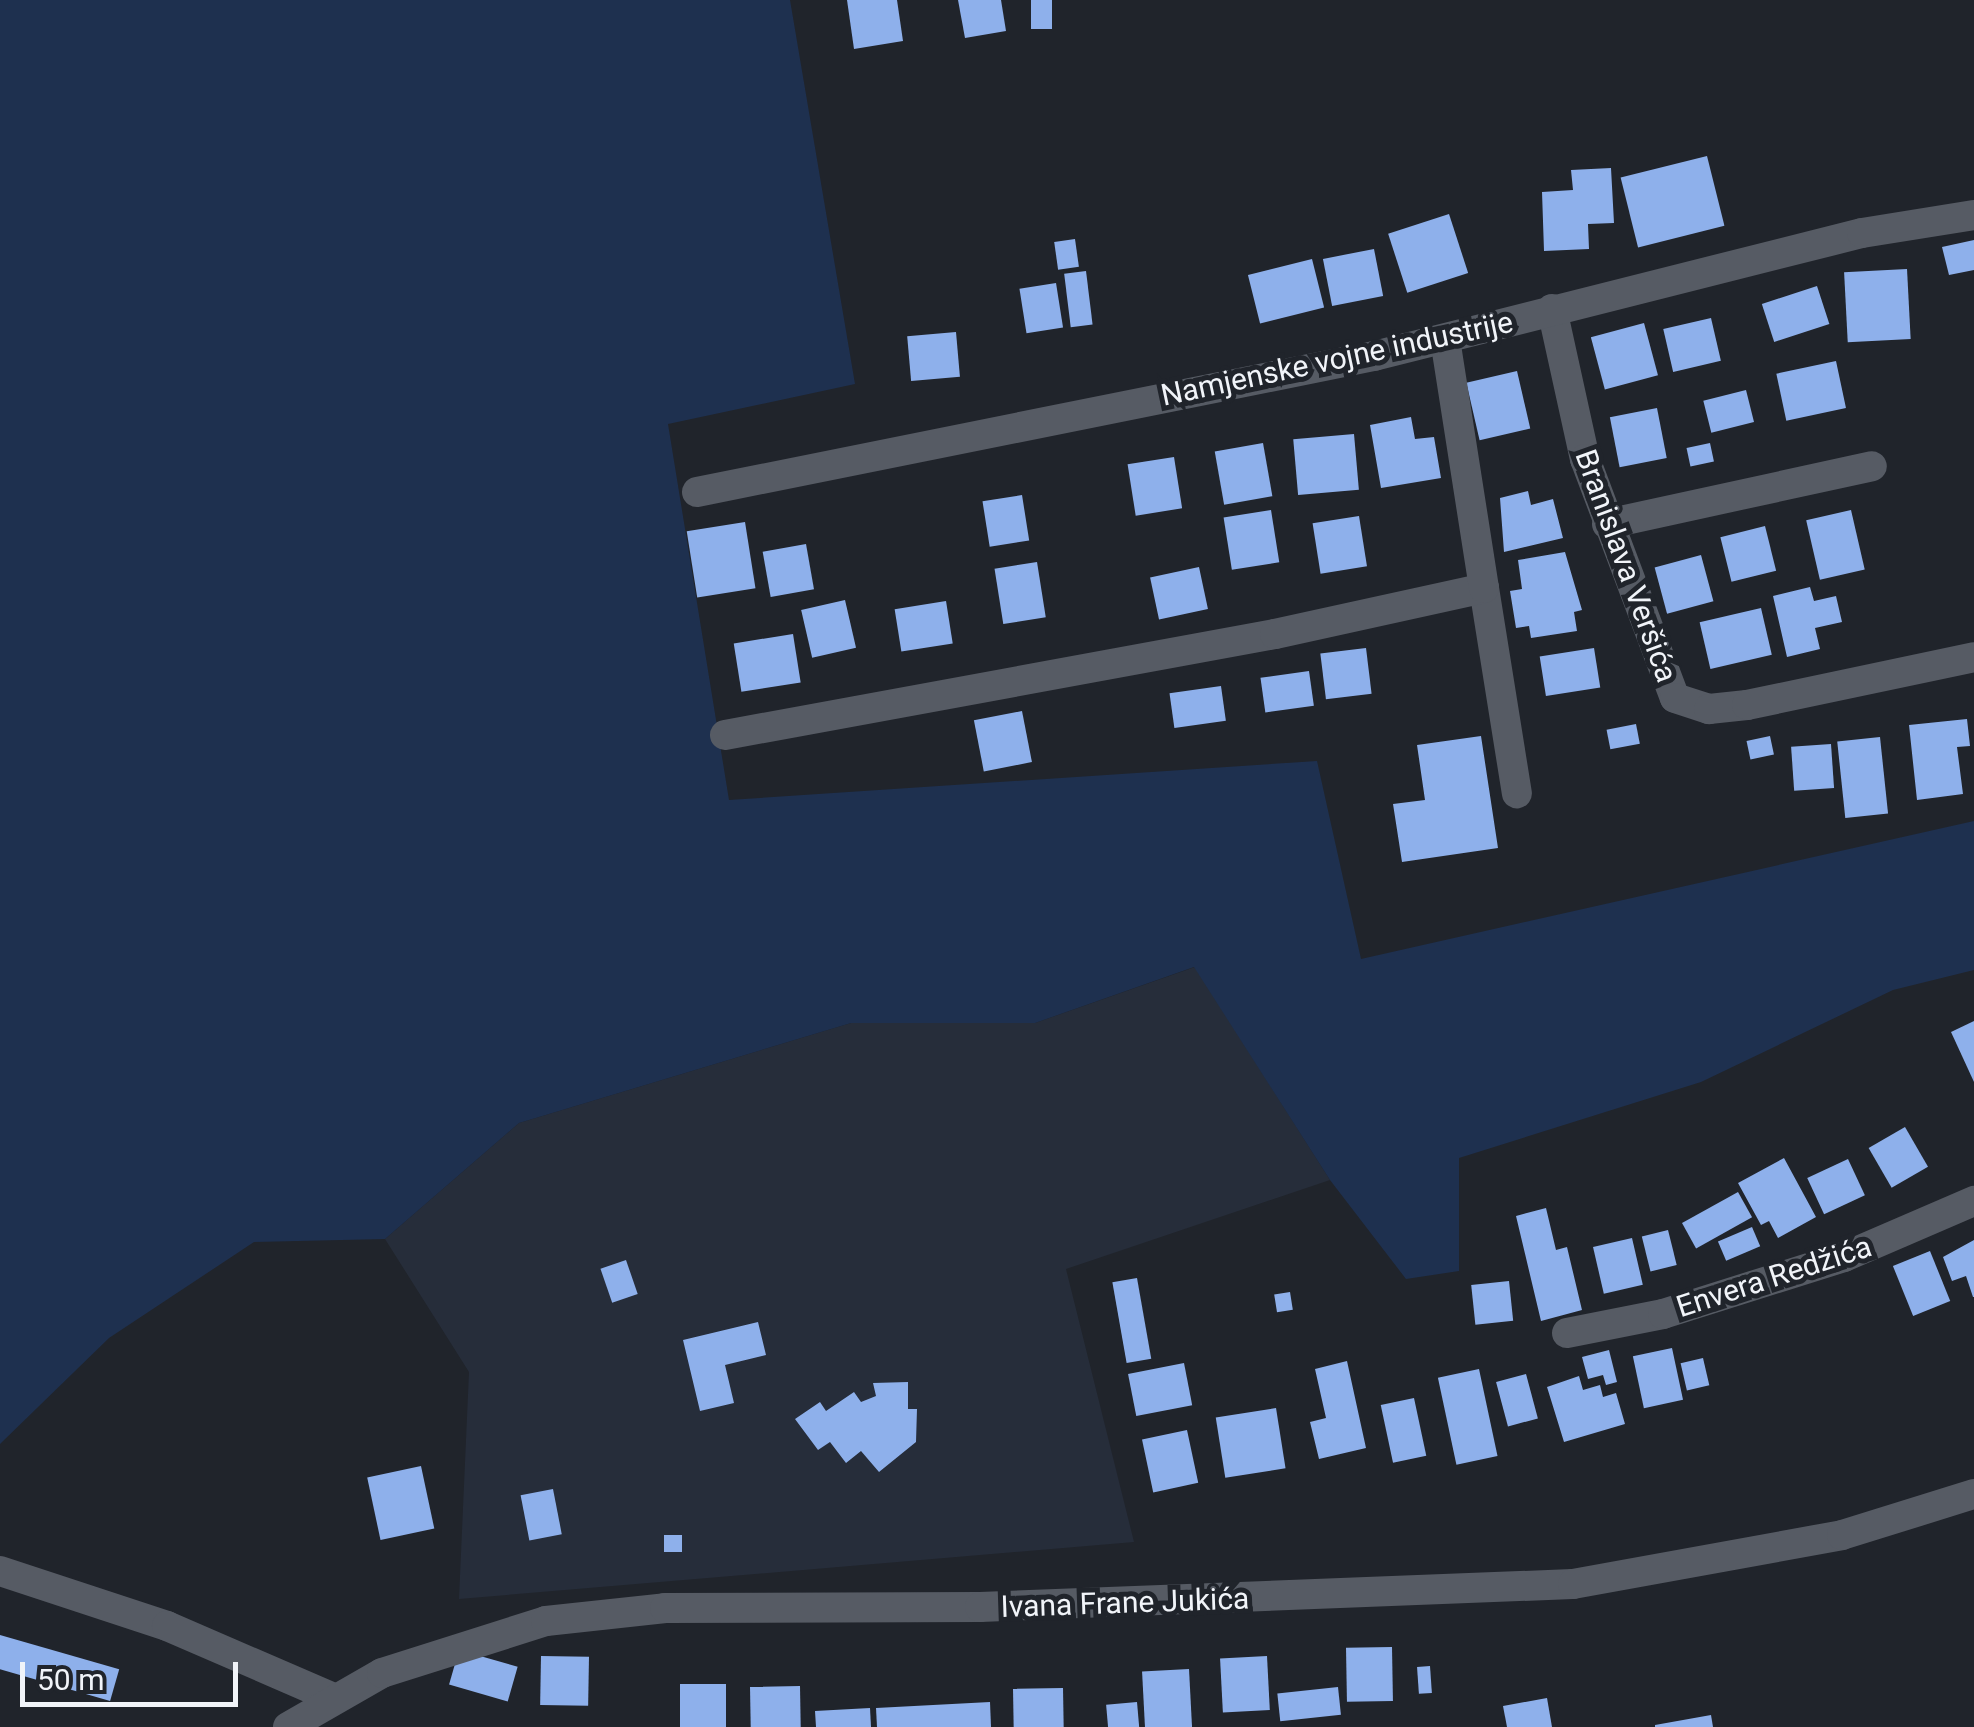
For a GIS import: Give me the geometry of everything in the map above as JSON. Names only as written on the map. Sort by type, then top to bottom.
[{"type":"street","name":"Namjenske vojne industrije","points":[[696,492],[1446,340],[1862,234],[1974,215]]},
{"type":"street","name":"Branislava Veršića","points":[[1552,310],[1607,524],[1663,680],[1675,698],[1691,705],[1747,705],[1974,657]]},
{"type":"street","points":[[1446,340],[1517,793]]},
{"type":"street","points":[[1607,524],[1872,466]]},
{"type":"street","points":[[725,734],[1276,634],[1484,588]]},
{"type":"street","name":"Envera Redžića","points":[[1568,1333],[1663,1314],[1844,1258],[1974,1201]]},
{"type":"street","name":"Ivana Frane Jukića","points":[[288,1727],[333,1698],[449,1648],[546,1622],[665,1608],[1018,1606],[1573,1584],[1842,1535],[1974,1494]]},
{"type":"street","points":[[0,1571],[167,1626],[333,1698]]},
{"type":"shaded area","points":[[0,0],[790,0],[855,384],[668,424],[729,800],[1317,761],[1361,959],[1974,821],[1974,970],[1893,990],[1701,1082],[1459,1158],[1459,1271],[1406,1279],[1330,1180],[1194,967],[1035,1023],[851,1023],[519,1123],[385,1239],[254,1242],[109,1338],[0,1444]]},
{"type":"shaded area","points":[[1195,967],[1330,1180],[1066,1269],[1134,1542],[459,1599],[469,1372],[385,1239],[519,1123],[851,1023],[1035,1023]]},
{"type":"building","points":[[847,0],[897,0],[903,41],[854,49]]},
{"type":"building","points":[[958,0],[1001,0],[1006,31],[965,38]]},
{"type":"building","points":[[1031,0],[1052,0],[1052,29],[1031,29]]},
{"type":"building","points":[[1707,156],[1724,226],[1638,247],[1621,178]]},
{"type":"building","points":[[1611,168],[1614,223],[1588,224],[1589,249],[1544,251],[1542,192],[1573,190],[1571,170]]},
{"type":"building","points":[[1449,214],[1468,273],[1407,293],[1388,234]]},
{"type":"building","points":[[1075,239],[1079,267],[1058,270],[1054,242]]},
{"type":"building","points":[[1974,240],[1974,270],[1949,275],[1942,247]]},
{"type":"building","points":[[1374,249],[1383,296],[1332,306],[1323,259]]},
{"type":"building","points":[[1312,259],[1324,308],[1260,323],[1248,275]]},
{"type":"building","points":[[1907,269],[1911,339],[1848,342],[1844,272]]},
{"type":"building","points":[[1086,271],[1093,325],[1071,327],[1064,274]]},
{"type":"building","points":[[1056,283],[1063,327],[1026,333],[1019,289]]},
{"type":"building","points":[[1817,286],[1829,324],[1774,342],[1762,304]]},
{"type":"building","points":[[1711,318],[1721,361],[1673,372],[1663,329]]},
{"type":"building","points":[[1644,323],[1658,375],[1605,389],[1591,337]]},
{"type":"building","points":[[956,332],[960,377],[911,381],[907,336]]},
{"type":"building","points":[[1836,361],[1846,408],[1786,421],[1776,374]]},
{"type":"building","points":[[1517,371],[1530,428],[1480,440],[1466,383]]},
{"type":"building","points":[[1746,390],[1754,422],[1711,433],[1703,401]]},
{"type":"building","points":[[1657,408],[1667,458],[1620,467],[1610,417]]},
{"type":"building","points":[[1411,417],[1415,439],[1434,437],[1441,478],[1381,488],[1370,425]]},
{"type":"building","points":[[1354,434],[1359,490],[1298,495],[1293,439]]},
{"type":"building","points":[[1263,443],[1272,496],[1224,505],[1215,452]]},
{"type":"building","points":[[1710,443],[1714,462],[1690,467],[1687,448]]},
{"type":"building","points":[[1174,457],[1182,508],[1136,516],[1128,464]]},
{"type":"building","points":[[1528,491],[1531,505],[1553,499],[1563,538],[1504,552],[1500,498]]},
{"type":"building","points":[[1022,495],[1029,540],[990,547],[982,501]]},
{"type":"building","points":[[1271,510],[1279,562],[1232,570],[1224,518]]},
{"type":"building","points":[[1851,510],[1865,569],[1820,580],[1806,520]]},
{"type":"building","points":[[1359,516],[1367,566],[1321,574],[1313,523]]},
{"type":"building","points":[[745,522],[755,588],[697,597],[687,531]]},
{"type":"building","points":[[1765,526],[1776,571],[1731,582],[1720,537]]},
{"type":"building","points":[[806,544],[814,589],[771,597],[763,552]]},
{"type":"building","points":[[1565,552],[1582,610],[1574,612],[1577,631],[1531,638],[1529,626],[1516,628],[1510,591],[1522,589],[1518,560]]},
{"type":"building","points":[[1701,555],[1713,601],[1667,614],[1655,567]]},
{"type":"building","points":[[1037,562],[1046,617],[1003,624],[995,569]]},
{"type":"building","points":[[1199,567],[1208,609],[1159,619],[1150,577]]},
{"type":"building","points":[[1810,587],[1814,601],[1836,596],[1842,622],[1815,628],[1820,649],[1787,657],[1773,596]]},
{"type":"building","points":[[845,600],[856,648],[812,658],[801,610]]},
{"type":"building","points":[[946,601],[953,643],[901,652],[895,609]]},
{"type":"building","points":[[1761,608],[1772,655],[1710,669],[1700,622]]},
{"type":"building","points":[[793,634],[801,682],[741,692],[734,643]]},
{"type":"building","points":[[1366,648],[1372,694],[1326,699],[1320,654]]},
{"type":"building","points":[[1594,648],[1600,688],[1546,696],[1540,657]]},
{"type":"building","points":[[1309,671],[1314,706],[1265,712],[1260,678]]},
{"type":"building","points":[[1221,686],[1226,721],[1174,728],[1170,693]]},
{"type":"building","points":[[1022,711],[1032,762],[984,771],[974,720]]},
{"type":"building","points":[[1967,719],[1970,746],[1957,747],[1963,794],[1917,800],[1909,725]]},
{"type":"building","points":[[1636,724],[1640,744],[1610,749],[1607,730]]},
{"type":"building","points":[[1481,736],[1498,848],[1402,862],[1393,804],[1425,800],[1417,745]]},
{"type":"building","points":[[1770,736],[1774,755],[1750,760],[1747,741]]},
{"type":"building","points":[[1880,737],[1888,814],[1845,818],[1837,741]]},
{"type":"building","points":[[1831,744],[1834,788],[1794,791],[1791,747]]},
{"type":"building","points":[[1974,1021],[1974,1082],[1951,1032]]},
{"type":"building","points":[[1905,1127],[1928,1167],[1892,1188],[1869,1148]]},
{"type":"building","points":[[1784,1158],[1816,1217],[1778,1238],[1769,1221],[1761,1225],[1738,1183]]},
{"type":"building","points":[[1848,1159],[1865,1195],[1824,1214],[1807,1178]]},
{"type":"building","points":[[1738,1192],[1752,1217],[1696,1248],[1682,1223]]},
{"type":"building","points":[[1546,1208],[1556,1250],[1567,1247],[1582,1310],[1541,1321],[1516,1216]]},
{"type":"building","points":[[1752,1227],[1760,1246],[1726,1261],[1718,1241]]},
{"type":"building","points":[[1668,1230],[1677,1265],[1651,1271],[1642,1237]]},
{"type":"building","points":[[1632,1238],[1643,1285],[1604,1294],[1593,1247]]},
{"type":"building","points":[[1974,1240],[1973,1297],[1966,1276],[1952,1281],[1943,1257]]},
{"type":"building","points":[[1930,1251],[1950,1301],[1913,1316],[1893,1266]]},
{"type":"building","points":[[626,1260],[638,1294],[612,1303],[600,1269]]},
{"type":"building","points":[[1137,1278],[1151,1359],[1127,1363],[1112,1282]]},
{"type":"building","points":[[1509,1281],[1513,1321],[1475,1325],[1471,1285]]},
{"type":"building","points":[[1290,1292],[1293,1310],[1277,1312],[1274,1295]]},
{"type":"building","points":[[758,1322],[766,1355],[725,1365],[734,1403],[700,1411],[683,1340]]},
{"type":"building","points":[[1672,1348],[1683,1400],[1644,1408],[1633,1356]]},
{"type":"building","points":[[1609,1350],[1617,1382],[1606,1385],[1603,1375],[1588,1379],[1582,1357]]},
{"type":"building","points":[[1703,1358],[1709,1385],[1687,1390],[1681,1363]]},
{"type":"building","points":[[1347,1361],[1366,1448],[1319,1459],[1310,1422],[1326,1418],[1315,1369]]},
{"type":"building","points":[[1184,1363],[1192,1405],[1136,1416],[1128,1374]]},
{"type":"building","points":[[1479,1369],[1498,1456],[1456,1465],[1438,1378]]},
{"type":"building","points":[[1526,1374],[1538,1418],[1508,1426],[1496,1382]]},
{"type":"building","points":[[1579,1376],[1583,1390],[1600,1385],[1603,1397],[1616,1393],[1625,1424],[1564,1442],[1547,1387]]},
{"type":"building","points":[[908,1382],[908,1409],[917,1409],[916,1442],[879,1472],[861,1451],[846,1463],[830,1442],[818,1450],[795,1419],[820,1402],[826,1411],[854,1392],[861,1402],[876,1396],[873,1383]]},
{"type":"building","points":[[1414,1398],[1426,1456],[1393,1463],[1381,1405]]},
{"type":"building","points":[[1276,1408],[1286,1468],[1225,1478],[1216,1418]]},
{"type":"building","points":[[1187,1430],[1198,1483],[1153,1492],[1142,1440]]},
{"type":"building","points":[[421,1466],[434,1529],[381,1540],[367,1477]]},
{"type":"building","points":[[553,1489],[562,1534],[529,1540],[521,1495]]},
{"type":"building","points":[[664,1535],[682,1535],[682,1552],[664,1552]]},
{"type":"building","points":[[0,1635],[119,1669],[110,1701],[0,1669]]},
{"type":"building","points":[[1392,1647],[1393,1701],[1347,1702],[1346,1648]]},
{"type":"building","points":[[459,1650],[518,1667],[508,1701],[449,1685]]},
{"type":"building","points":[[541,1656],[589,1657],[588,1706],[540,1705]]},
{"type":"building","points":[[1267,1656],[1270,1710],[1223,1712],[1220,1658]]},
{"type":"building","points":[[1430,1666],[1432,1693],[1419,1694],[1417,1667]]},
{"type":"building","points":[[1189,1669],[1192,1727],[1145,1727],[1142,1671]]},
{"type":"building","points":[[680,1684],[726,1684],[726,1727],[680,1727]]},
{"type":"building","points":[[800,1686],[801,1727],[751,1727],[750,1687]]},
{"type":"building","points":[[1338,1687],[1341,1715],[1280,1721],[1277,1693]]},
{"type":"building","points":[[1063,1688],[1064,1727],[1014,1727],[1013,1689]]},
{"type":"building","points":[[1547,1698],[1552,1727],[1507,1727],[1503,1706]]},
{"type":"building","points":[[990,1702],[991,1727],[877,1727],[876,1708]]},
{"type":"building","points":[[1137,1702],[1139,1727],[1108,1727],[1106,1705]]},
{"type":"building","points":[[870,1708],[871,1727],[816,1727],[815,1711]]},
{"type":"building","points":[[1711,1715],[1713,1727],[1655,1727],[1655,1725]]}]
